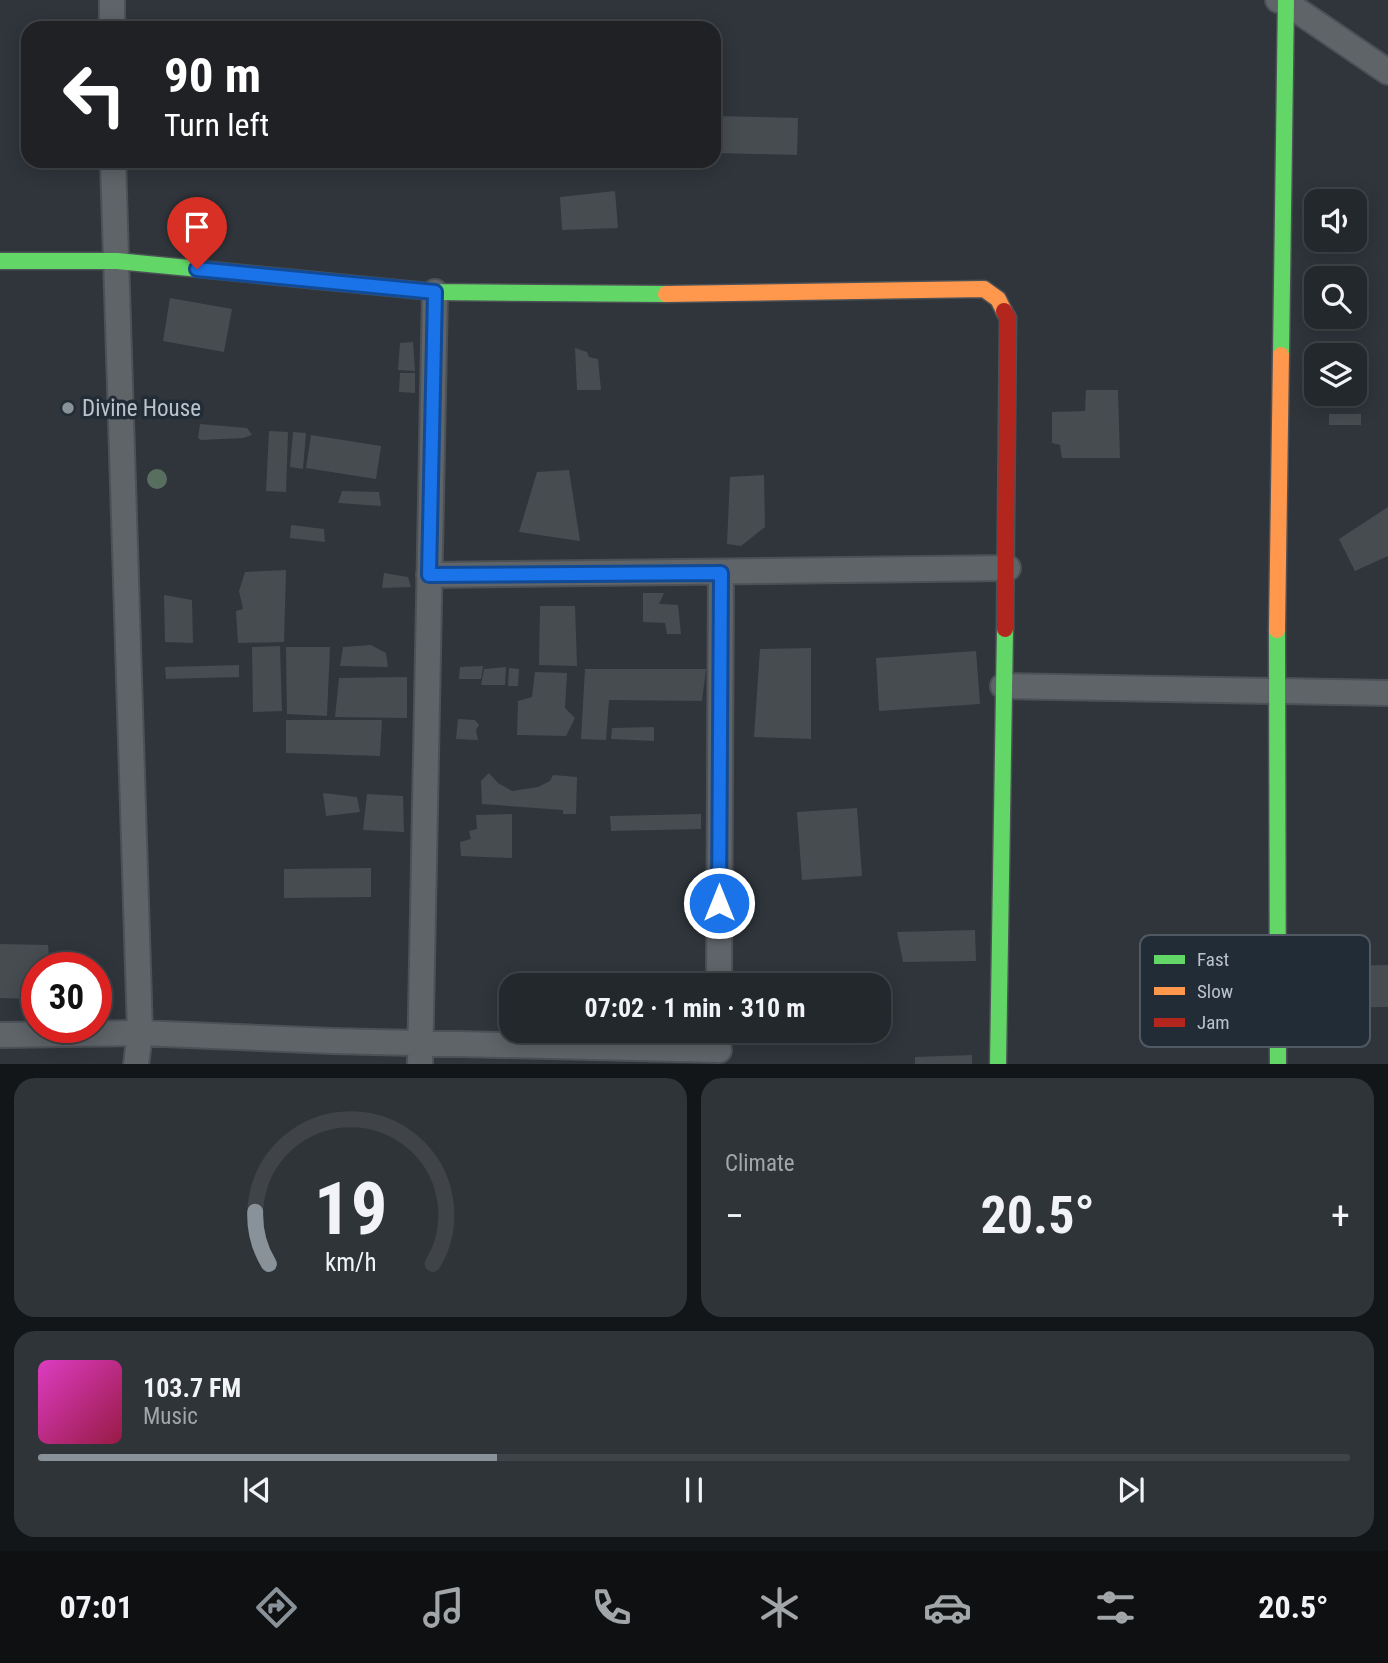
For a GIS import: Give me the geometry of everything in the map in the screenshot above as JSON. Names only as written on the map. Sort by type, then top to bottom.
[{"type":"street","points":[[112,0],[112,21]]},
{"type":"street","points":[[1283,1],[1388,72]]},
{"type":"street","points":[[1277,935],[1276,690],[1283,1]]},
{"type":"street","points":[[113,168],[140,1033],[136,1064]]},
{"type":"street","points":[[0,261],[117,261],[435,292],[642,294],[984,289],[998,299],[1008,318],[1008,568],[1003,687],[998,1064]]},
{"type":"street","points":[[420,1053],[435,292]]},
{"type":"street","points":[[429,575],[1008,568]]},
{"type":"street","points":[[719,973],[721,573]]},
{"type":"street","points":[[1003,687],[1388,693]]},
{"type":"street","points":[[0,1035],[140,1033],[420,1053],[719,1048]]},
{"type":"building","points":[[721,116],[798,118],[797,155],[721,153]]},
{"type":"building","points":[[615,191],[618,228],[562,230],[560,197]]},
{"type":"building","points":[[170,298],[232,309],[224,352],[163,341]]},
{"type":"building","points":[[413,342],[415,371],[398,370],[400,343]]},
{"type":"building","points":[[575,348],[598,359],[601,390],[577,390]]},
{"type":"building","points":[[400,373],[415,373],[415,393],[399,392]]},
{"type":"building","points":[[1086,390],[1118,390],[1120,458],[1062,458],[1060,445],[1052,443],[1052,412],[1085,411]]},
{"type":"building","points":[[1329,414],[1361,414],[1361,425],[1329,425]]},
{"type":"building","points":[[200,424],[247,428],[252,435],[243,438],[201,440],[198,438]]},
{"type":"building","points":[[269,431],[288,432],[286,492],[266,491]]},
{"type":"building","points":[[293,432],[306,433],[303,469],[290,467]]},
{"type":"building","points":[[311,435],[381,446],[376,479],[306,468]]},
{"type":"building","points":[[569,470],[580,541],[519,532],[537,472]]},
{"type":"building","points":[[764,475],[765,527],[741,546],[727,544],[730,477]]},
{"type":"building","points":[[342,491],[379,492],[381,506],[338,503]]},
{"type":"building","points":[[1388,507],[1388,556],[1355,571],[1339,539]]},
{"type":"building","points":[[291,525],[324,529],[325,542],[290,538]]},
{"type":"building","points":[[286,570],[284,642],[238,643],[236,611],[243,609],[239,591],[245,572]]},
{"type":"building","points":[[384,573],[408,577],[411,587],[382,588]]},
{"type":"building","points":[[643,593],[664,593],[659,604],[678,605],[681,634],[667,634],[665,623],[643,622]]},
{"type":"building","points":[[164,595],[192,600],[193,643],[165,642]]},
{"type":"building","points":[[540,606],[575,606],[577,666],[539,665]]},
{"type":"building","points":[[371,645],[386,653],[388,667],[340,666],[343,647]]},
{"type":"building","points":[[280,646],[282,711],[253,712],[252,647]]},
{"type":"building","points":[[286,647],[330,647],[327,716],[287,714]]},
{"type":"building","points":[[811,648],[811,739],[754,737],[760,649]]},
{"type":"building","points":[[976,651],[980,704],[879,711],[876,658]]},
{"type":"building","points":[[239,665],[239,677],[166,679],[165,667]]},
{"type":"building","points":[[483,666],[481,679],[459,679],[460,667]]},
{"type":"building","points":[[506,667],[505,685],[481,685],[484,669]]},
{"type":"building","points":[[509,668],[519,669],[518,686],[508,686]]},
{"type":"building","points":[[585,669],[706,669],[702,701],[609,700],[606,740],[581,739]]},
{"type":"building","points":[[535,672],[567,673],[565,708],[575,718],[566,736],[517,735],[518,701],[532,697]]},
{"type":"building","points":[[407,677],[407,718],[335,717],[339,678]]},
{"type":"building","points":[[458,719],[475,720],[479,725],[476,730],[478,740],[456,739]]},
{"type":"building","points":[[286,720],[382,720],[380,756],[286,753]]},
{"type":"building","points":[[654,727],[654,741],[611,739],[612,728]]},
{"type":"building","points":[[489,773],[498,783],[512,791],[538,787],[550,781],[553,775],[577,777],[576,814],[563,814],[563,810],[482,804],[481,781]]},
{"type":"building","points":[[323,793],[357,797],[360,812],[326,816]]},
{"type":"building","points":[[367,794],[403,796],[404,832],[363,830]]},
{"type":"building","points":[[857,808],[862,876],[802,880],[797,812]]},
{"type":"building","points":[[512,814],[512,858],[461,856],[460,842],[471,839],[469,831],[477,829],[476,815]]},
{"type":"building","points":[[701,814],[701,829],[611,831],[610,816]]},
{"type":"building","points":[[371,868],[371,897],[284,898],[284,869]]},
{"type":"building","points":[[975,930],[976,961],[903,962],[897,932]]},
{"type":"building","points":[[0,944],[48,945],[49,952],[21,952],[21,999],[0,998]]},
{"type":"building","points":[[1370,965],[1388,965],[1388,1007],[1370,1007]]},
{"type":"building","points":[[972,1055],[972,1064],[915,1064],[915,1057]]},
{"type":"traffic: fast","points":[[1281,355],[1286,0]]},
{"type":"traffic: fast","points":[[0,261],[117,261],[435,292],[666,294]]},
{"type":"traffic: fast","points":[[998,1064],[1005,629]]},
{"type":"traffic: fast","points":[[1277,630],[1278,935]]},
{"type":"traffic: fast","points":[[1278,1047],[1278,1064]]},
{"type":"traffic: slow","points":[[666,294],[984,289],[998,299],[1004,311]]},
{"type":"traffic: slow","points":[[1277,630],[1281,355]]},
{"type":"traffic: jam","points":[[1004,311],[1008,318],[1005,629]]},
{"type":"place","name":"Divine House","points":[[68,408]]},
{"type":"route","points":[[197,269],[435,292],[429,575],[721,573],[719,903]]}]
